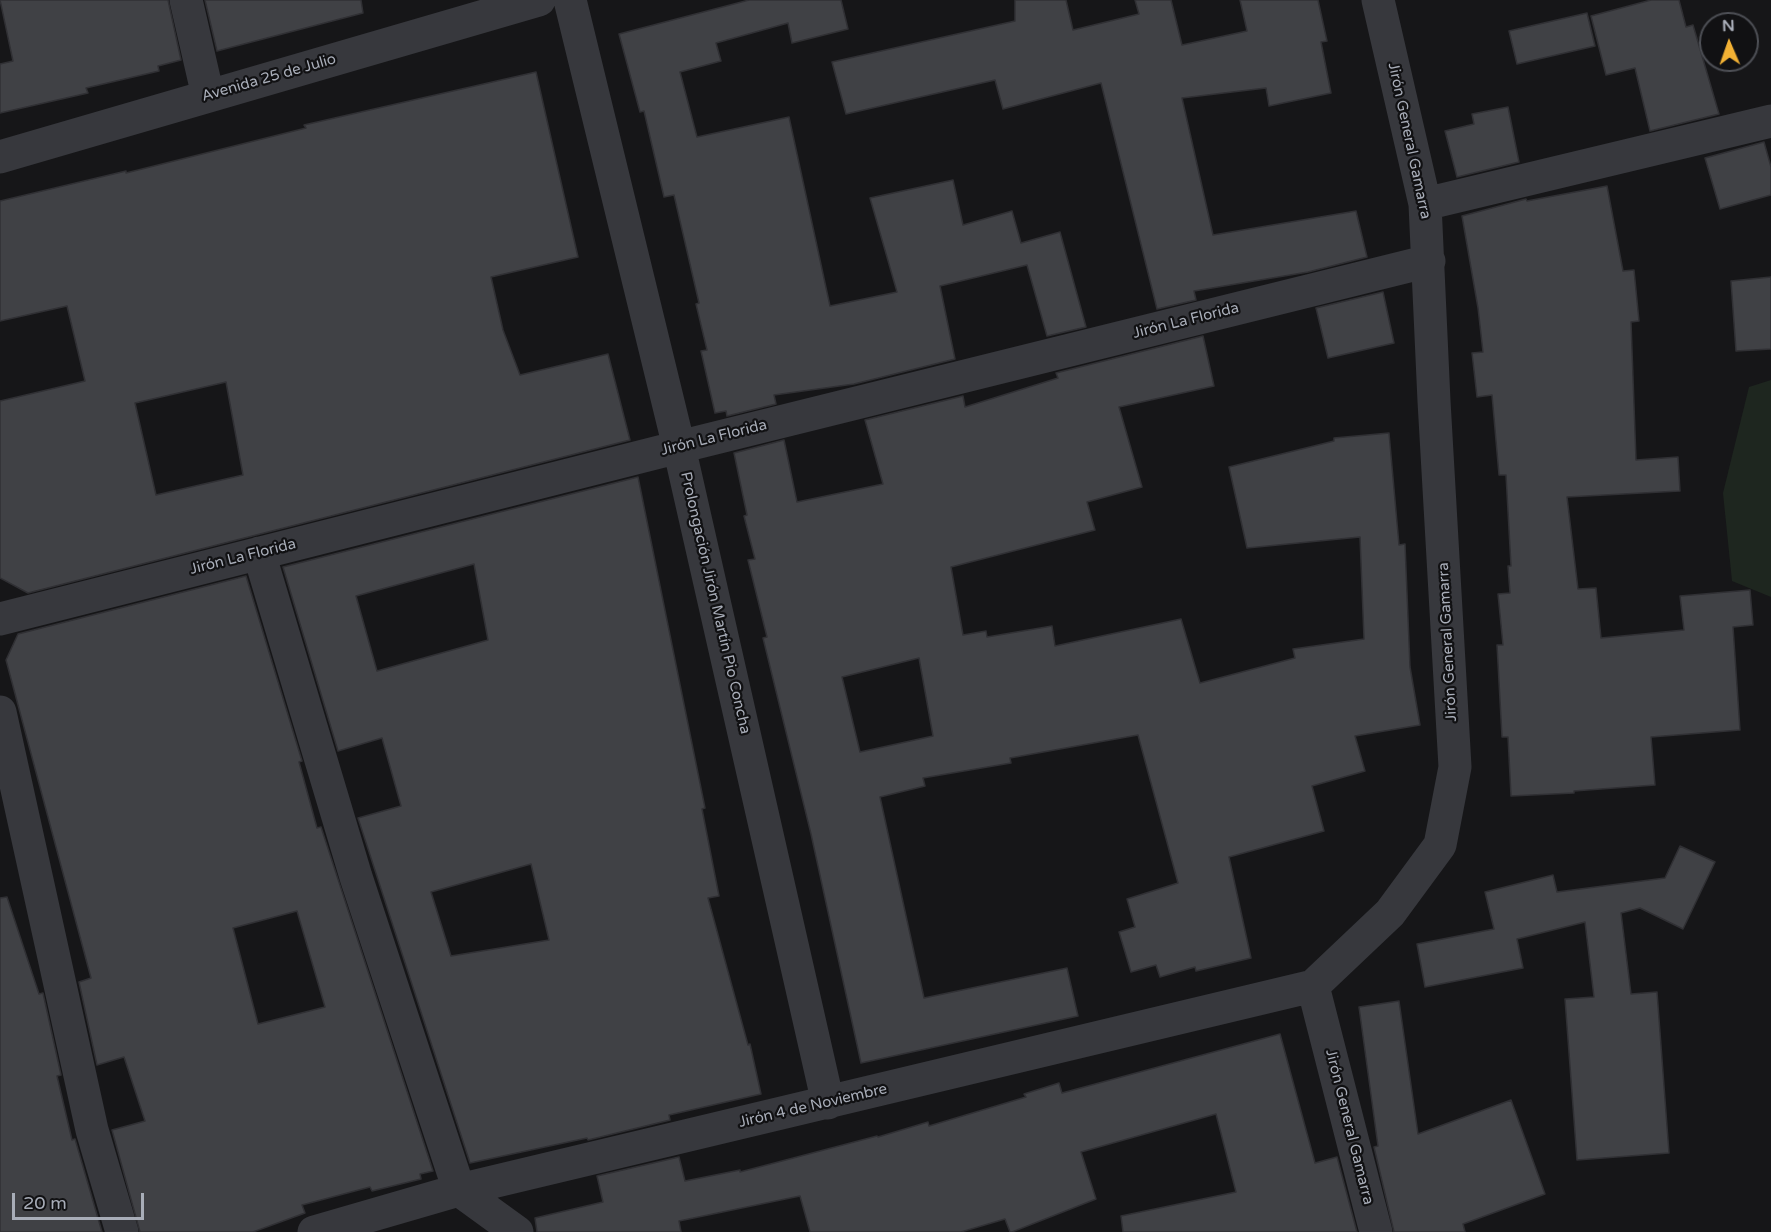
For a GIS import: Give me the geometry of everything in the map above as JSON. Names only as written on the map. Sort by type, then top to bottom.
[{"type":"street","points":[[186,0],[208,96]]},
{"type":"street","name":"Avenida 25 de Julio","points":[[0,157],[539,0]]},
{"type":"street","name":"Prolongación Jirón Martín Pio Concha","points":[[570,0],[679,447],[828,1103]]},
{"type":"street","name":"Jirón General Gamarra","points":[[1376,1232],[1313,986],[1390,913],[1440,845],[1455,767],[1434,413],[1425,204],[1378,0]]},
{"type":"street","points":[[1425,204],[1771,121]]},
{"type":"street","name":"Jirón La Florida","points":[[0,619],[679,447],[1429,261]]},
{"type":"street","points":[[259,553],[356,877],[459,1191],[517,1232]]},
{"type":"street","points":[[0,712],[92,1130],[122,1232]]},
{"type":"street","name":"Jirón 4 de Noviembre","points":[[314,1232],[459,1191],[1313,986]]},
{"type":"shaded area","points":[[1771,380],[1771,597],[1732,581],[1723,493],[1749,387]]},
{"type":"building","points":[[0,0],[168,0],[181,60],[158,66],[159,71],[86,88],[88,93],[0,113],[0,64],[13,61]]},
{"type":"building","points":[[205,0],[361,0],[363,13],[217,51]]},
{"type":"building","points":[[749,0],[841,0],[848,29],[792,43],[788,23],[716,43],[721,61],[680,72],[697,137],[789,117],[830,306],[897,292],[870,198],[953,180],[963,225],[1012,211],[1021,243],[1060,232],[1086,327],[1047,336],[1027,265],[940,286],[955,359],[854,384],[774,395],[776,404],[727,416],[726,411],[715,413],[701,351],[707,350],[696,304],[699,303],[674,195],[664,197],[644,111],[640,112],[619,34]]},
{"type":"building","points":[[1015,0],[1066,0],[1073,30],[1139,14],[1135,0],[1171,0],[1182,45],[1247,31],[1240,0],[1318,0],[1327,41],[1321,42],[1331,93],[1269,106],[1266,88],[1182,98],[1213,235],[1356,211],[1367,257],[1308,272],[1194,291],[1196,300],[1157,309],[1101,83],[1003,109],[995,80],[846,114],[832,62],[1015,21]]},
{"type":"building","points":[[1651,0],[1679,0],[1686,27],[1693,25],[1699,46],[1699,72],[1707,72],[1719,114],[1650,131],[1635,68],[1606,75],[1591,16]]},
{"type":"building","points":[[1587,13],[1595,46],[1517,64],[1509,31]]},
{"type":"building","points":[[536,72],[578,257],[491,277],[503,330],[520,375],[608,354],[630,440],[28,593],[0,578],[0,401],[85,381],[67,306],[0,321],[0,201],[126,171],[126,173],[306,128],[304,125]],"holes":[[[226,382],[243,475],[156,495],[135,403]]]},
{"type":"building","points":[[1508,107],[1519,162],[1457,177],[1445,131],[1474,124],[1472,114]]},
{"type":"building","points":[[1764,142],[1771,167],[1771,195],[1720,209],[1705,158]]},
{"type":"building","points":[[1607,186],[1623,271],[1634,270],[1639,321],[1631,322],[1636,460],[1678,457],[1680,491],[1567,497],[1578,589],[1596,588],[1601,638],[1684,630],[1680,596],[1750,590],[1753,625],[1733,627],[1740,730],[1651,737],[1655,785],[1574,791],[1574,793],[1511,796],[1508,737],[1502,737],[1497,645],[1503,645],[1498,594],[1510,593],[1508,566],[1511,566],[1506,475],[1499,475],[1492,395],[1477,397],[1472,353],[1483,352],[1462,216],[1526,199],[1527,201]]},
{"type":"building","points":[[1771,277],[1771,349],[1736,351],[1731,281]]},
{"type":"building","points":[[1383,292],[1394,343],[1328,358],[1316,308]]},
{"type":"building","points":[[1203,336],[1214,386],[1119,407],[1142,487],[1087,502],[1095,530],[951,567],[963,635],[986,631],[987,637],[1052,626],[1055,646],[1181,619],[1200,683],[1295,658],[1293,649],[1364,639],[1360,537],[1247,548],[1229,467],[1334,441],[1334,438],[1389,433],[1399,545],[1405,544],[1410,667],[1420,725],[1355,736],[1365,771],[1312,786],[1324,831],[1229,857],[1251,958],[1196,971],[1195,967],[1160,977],[1156,965],[1131,972],[1119,932],[1135,927],[1127,899],[1178,883],[1138,735],[1010,758],[1011,763],[923,778],[925,786],[880,797],[924,998],[1067,968],[1078,1016],[861,1063],[811,834],[763,638],[767,637],[748,560],[755,559],[744,516],[747,515],[734,453],[784,440],[797,502],[883,484],[865,420],[963,396],[965,407],[1058,378],[1056,373]],"holes":[[[919,658],[933,736],[860,752],[842,677]]]},
{"type":"building","points":[[638,477],[705,808],[702,809],[719,896],[708,898],[748,1045],[750,1044],[761,1094],[669,1115],[670,1120],[588,1140],[587,1138],[470,1163],[358,818],[401,806],[382,738],[338,751],[283,567]],"holes":[[[474,564],[488,640],[377,671],[356,596]],[[531,864],[549,940],[451,956],[431,892]]]},
{"type":"building","points":[[246,576],[302,761],[299,762],[317,828],[321,827],[433,1171],[420,1174],[421,1179],[372,1191],[370,1187],[302,1205],[305,1213],[253,1232],[140,1232],[112,1130],[145,1121],[124,1057],[97,1065],[79,982],[91,978],[6,660],[18,634]],"holes":[[[297,911],[325,1007],[258,1024],[233,928]]]},
{"type":"building","points":[[1680,846],[1715,862],[1683,929],[1640,908],[1621,913],[1631,994],[1657,992],[1669,1153],[1577,1160],[1565,999],[1594,997],[1585,922],[1517,939],[1523,968],[1425,987],[1417,944],[1494,929],[1485,892],[1553,875],[1557,892],[1665,878]]},
{"type":"building","points":[[7,897],[39,994],[43,993],[61,1075],[57,1076],[72,1140],[75,1139],[102,1232],[0,1232],[0,898]]},
{"type":"building","points":[[1399,1001],[1418,1134],[1511,1100],[1545,1194],[1463,1224],[1465,1232],[1394,1232],[1374,1147],[1378,1146],[1359,1007]]},
{"type":"building","points":[[1280,1034],[1315,1163],[1337,1157],[1357,1232],[1123,1232],[1121,1216],[1236,1192],[1216,1114],[1081,1152],[1096,1199],[1012,1232],[1005,1219],[961,1232],[810,1232],[800,1196],[679,1221],[681,1232],[537,1232],[535,1218],[603,1202],[597,1176],[679,1157],[685,1181],[740,1170],[740,1172],[928,1122],[929,1126],[1026,1097],[1024,1094],[1059,1083],[1062,1093]]}]
